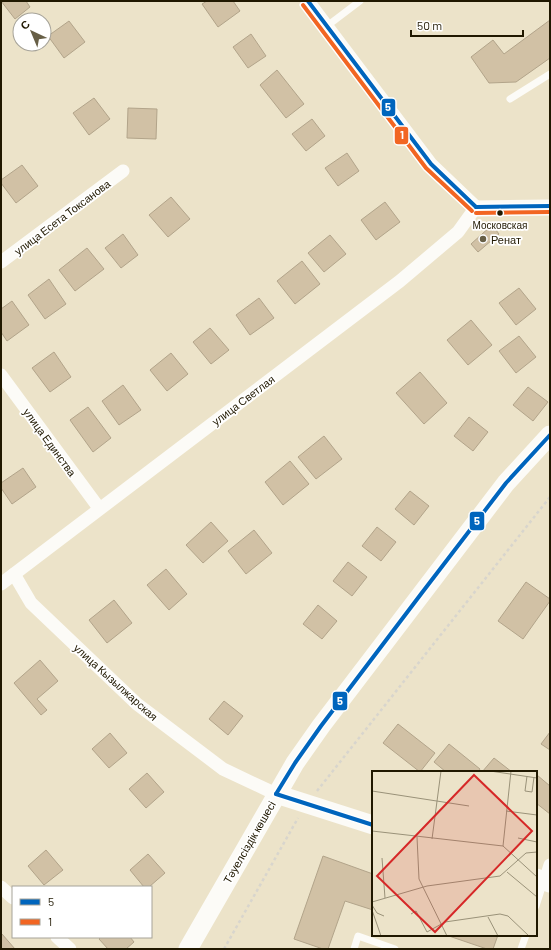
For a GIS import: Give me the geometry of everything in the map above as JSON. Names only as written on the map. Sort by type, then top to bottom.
[{"type":"main road","name":"Тәуелсіздік көшесі","points":[[188,949],[294,763],[506,483],[550,435]]},
{"type":"main road","points":[[276,794],[372,825]]},
{"type":"street","points":[[308,1],[432,164],[476,207],[550,206]]},
{"type":"street","name":"улица Есета Токсанова","points":[[1,262],[123,171]]},
{"type":"street","name":"улица Светлая","points":[[1,584],[99,508],[400,282],[458,232],[476,207]]},
{"type":"street","name":"улица Единства","points":[[1,375],[99,508]]},
{"type":"street","name":"улица Кызылжарская","points":[[14,574],[31,603],[137,704],[223,769],[276,794]]},
{"type":"street","points":[[1,887],[12,897]]},
{"type":"street","points":[[58,938],[70,949]]},
{"type":"lane","points":[[327,26],[360,1]]},
{"type":"lane","points":[[510,99],[550,74]]},
{"type":"lane","points":[[537,903],[545,877]]},
{"type":"lane","points":[[354,949],[358,936],[395,949]]},
{"type":"lane","points":[[521,949],[526,936]]},
{"type":"path","points":[[224,949],[307,804],[550,497]]},
{"type":"building","points":[[1,1],[26,1],[30,7],[24,12],[12,12],[12,15]]},
{"type":"building","points":[[207,1],[233,1],[240,11],[218,27],[202,4]]},
{"type":"building","points":[[550,20],[550,58],[516,82],[489,83],[471,57],[493,40],[504,54]]},
{"type":"building","points":[[69,21],[85,42],[64,58],[52,42],[52,33]]},
{"type":"building","points":[[251,34],[266,56],[248,68],[233,47]]},
{"type":"building","points":[[277,70],[304,104],[286,118],[260,85]]},
{"type":"building","points":[[94,98],[110,119],[89,135],[73,113]]},
{"type":"building","points":[[128,108],[157,109],[156,139],[127,138]]},
{"type":"building","points":[[312,119],[325,136],[306,151],[292,134]]},
{"type":"building","points":[[347,153],[359,171],[338,186],[325,168]]},
{"type":"building","points":[[22,165],[38,186],[16,203],[1,183],[1,180]]},
{"type":"building","points":[[171,197],[190,219],[168,237],[149,215]]},
{"type":"building","points":[[385,202],[400,222],[376,240],[361,220]]},
{"type":"building","points":[[492,225],[499,234],[478,252],[471,244]]},
{"type":"building","points":[[123,234],[138,255],[121,268],[105,248]]},
{"type":"building","points":[[330,235],[346,254],[324,272],[308,253]]},
{"type":"building","points":[[87,248],[104,269],[75,291],[59,270]]},
{"type":"building","points":[[302,261],[320,284],[295,304],[277,281]]},
{"type":"building","points":[[49,279],[66,304],[45,319],[28,295]]},
{"type":"building","points":[[519,288],[536,309],[516,325],[499,303]]},
{"type":"building","points":[[259,298],[274,318],[250,335],[236,315]]},
{"type":"building","points":[[12,301],[29,325],[7,341],[1,332],[1,309]]},
{"type":"building","points":[[471,320],[492,345],[468,365],[447,340]]},
{"type":"building","points":[[210,328],[229,350],[211,364],[193,342]]},
{"type":"building","points":[[519,336],[536,357],[516,373],[499,351]]},
{"type":"building","points":[[54,352],[71,377],[50,392],[32,368]]},
{"type":"building","points":[[171,353],[188,374],[167,391],[150,370]]},
{"type":"building","points":[[420,372],[447,403],[424,424],[396,393]]},
{"type":"building","points":[[123,385],[141,410],[119,425],[102,401]]},
{"type":"building","points":[[528,387],[548,402],[533,421],[513,405]]},
{"type":"building","points":[[88,407],[111,438],[93,452],[70,420]]},
{"type":"building","points":[[469,417],[488,432],[473,451],[454,436]]},
{"type":"building","points":[[324,436],[342,459],[316,479],[298,457]]},
{"type":"building","points":[[290,461],[309,484],[283,505],[265,482]]},
{"type":"building","points":[[23,468],[36,487],[12,504],[1,488],[1,483]]},
{"type":"building","points":[[410,491],[429,506],[414,525],[395,509]]},
{"type":"building","points":[[211,522],[228,541],[203,563],[186,545]]},
{"type":"building","points":[[377,527],[396,542],[381,561],[362,546]]},
{"type":"building","points":[[254,530],[272,553],[246,574],[228,551]]},
{"type":"building","points":[[348,562],[367,577],[352,596],[333,581]]},
{"type":"building","points":[[166,569],[187,594],[169,610],[147,585]]},
{"type":"building","points":[[526,582],[550,599],[550,601],[523,639],[498,621]]},
{"type":"building","points":[[114,600],[132,623],[107,643],[89,620]]},
{"type":"building","points":[[318,605],[337,621],[322,639],[303,624]]},
{"type":"building","points":[[40,660],[58,681],[37,699],[47,710],[41,715],[14,683]]},
{"type":"building","points":[[224,701],[243,716],[228,735],[209,719]]},
{"type":"building","points":[[398,724],[435,753],[421,771],[419,771],[383,743]]},
{"type":"building","points":[[550,732],[550,750],[541,744]]},
{"type":"building","points":[[110,733],[127,753],[109,768],[92,749]]},
{"type":"building","points":[[449,744],[480,769],[479,771],[445,771],[434,762]]},
{"type":"building","points":[[494,758],[511,771],[483,771]]},
{"type":"building","points":[[147,773],[164,792],[146,808],[129,789]]},
{"type":"building","points":[[537,775],[550,786],[550,814],[537,804]]},
{"type":"building","points":[[46,850],[63,870],[44,885],[28,866]]},
{"type":"building","points":[[148,854],[165,873],[150,886],[143,886],[130,870]]},
{"type":"building","points":[[323,856],[372,874],[372,910],[345,901],[328,949],[323,949],[294,939]]},
{"type":"building","points":[[2,934],[15,949],[1,949]]},
{"type":"building","points":[[449,936],[498,936],[493,949],[487,949]]},
{"type":"building","points":[[131,938],[134,942],[126,949],[108,949],[99,939]]},
{"type":"transit line","name":"5","points":[[308,1],[431,164],[476,207]]},
{"type":"transit line","name":"1","points":[[303,5],[426,168],[472,211]]},
{"type":"transit line","name":"5","points":[[476,207],[550,206]]},
{"type":"transit line","name":"1","points":[[476,213],[550,212]]},
{"type":"transit line","name":"5","points":[[276,794],[295,763],[321,726],[421,594],[506,483],[550,435]]},
{"type":"transit line","name":"5","points":[[276,794],[372,825]]},
{"type":"place","name":"Московская","points":[[500,213]]},
{"type":"place","name":"Ренат","points":[[483,239]]}]
